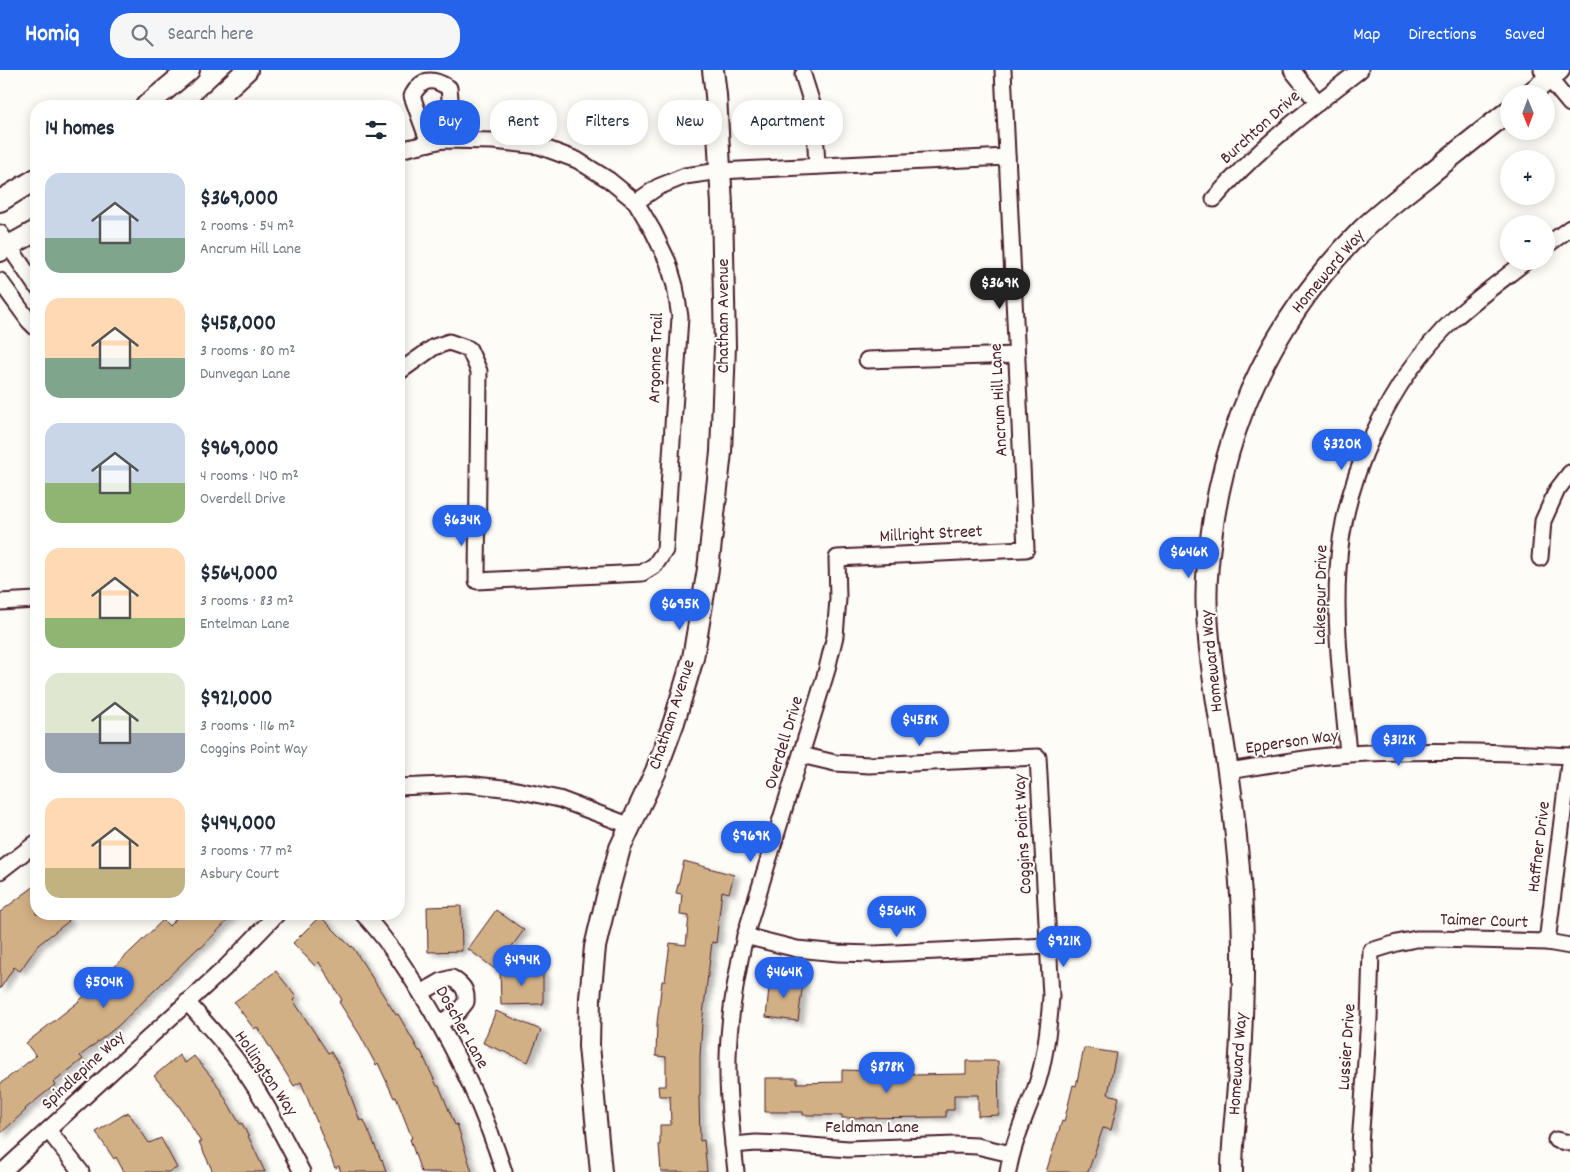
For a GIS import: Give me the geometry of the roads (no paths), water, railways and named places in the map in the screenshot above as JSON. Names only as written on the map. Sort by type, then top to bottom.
[{"type":"street","points":[[153,100],[189,70]]},
{"type":"street","points":[[215,100],[248,70]]},
{"type":"street","name":"Chatham Avenue","points":[[601,1172],[589,1046],[590,998],[595,947],[620,848],[656,771],[674,722],[693,658],[708,569],[721,452],[725,346],[720,171],[713,70]]},
{"type":"street","name":"Ancrum Hill Lane","points":[[1003,70],[1026,548]]},
{"type":"street","points":[[1292,70],[1318,103]]},
{"type":"street","name":"Burchton Drive","points":[[1214,199],[1235,175],[1318,103],[1360,70]]},
{"type":"street","points":[[1539,85],[1550,73],[1570,104]]},
{"type":"street","points":[[803,75],[814,110],[818,166]]},
{"type":"street","name":"Homeward Way","points":[[1232,1172],[1242,1009],[1243,948],[1241,897],[1236,825],[1211,668],[1207,611],[1207,582],[1215,507],[1226,458],[1236,423],[1251,388],[1287,322],[1308,293],[1341,253],[1388,207],[1500,118]]},
{"type":"street","name":"Argonne Trail","points":[[405,149],[436,142],[493,141],[539,146],[577,160],[609,180],[636,202],[668,262],[675,286],[680,317],[665,550],[655,565],[642,573],[477,581],[478,370],[470,350],[449,342],[434,347],[405,368]]},
{"type":"street","points":[[636,202],[658,187],[685,176],[720,171],[1008,157]]},
{"type":"street","points":[[0,201],[30,184]]},
{"type":"street","points":[[1555,239],[1570,228]]},
{"type":"street","points":[[30,233],[3,243],[30,278]]},
{"type":"street","name":"Lakespur Drive","points":[[1348,754],[1339,654],[1337,594],[1342,535],[1348,503],[1358,472],[1375,430],[1388,405],[1434,341],[1456,318],[1515,270]]},
{"type":"street","points":[[0,281],[30,322]]},
{"type":"street","points":[[867,360],[1017,355]]},
{"type":"street","points":[[1540,558],[1543,521],[1557,490],[1570,473]]},
{"type":"street","name":"Millright Street","points":[[837,558],[1026,548]]},
{"type":"street","name":"Overdell Drive","points":[[736,1172],[730,1112],[728,1057],[734,989],[745,936],[826,673],[834,636],[838,599],[837,558]]},
{"type":"street","points":[[0,602],[30,600]]},
{"type":"street","name":"Epperson Way","points":[[1228,771],[1348,754],[1427,751],[1570,756]]},
{"type":"street","name":"Coggins Point Way","points":[[801,754],[835,763],[869,765],[1038,757],[1051,996],[1046,1052],[1011,1154],[1008,1172]]},
{"type":"street","name":"Haffner Drive","points":[[1547,942],[1570,756]]},
{"type":"street","points":[[405,787],[466,784],[512,789],[560,799],[631,826]]},
{"type":"street","points":[[0,871],[30,848]]},
{"type":"street","name":"Spindlepine Way","points":[[2,1172],[226,967],[271,920]]},
{"type":"street","name":"Doscher Lane","points":[[369,920],[380,932],[440,1023],[473,1089],[495,1143],[504,1172]]},
{"type":"street","points":[[745,936],[797,949],[838,953],[874,954],[1048,946]]},
{"type":"street","name":"Taimer Court","points":[[1397,942],[1416,939],[1436,939],[1547,942],[1570,946]]},
{"type":"street","name":"Lussier Drive","points":[[1361,1172],[1360,1144],[1372,951],[1397,942]]},
{"type":"street","points":[[421,993],[442,981],[452,978],[461,984],[467,992],[466,1002],[458,1012],[440,1023]]},
{"type":"street","name":"Hollington Way","points":[[187,1002],[229,1050],[252,1083],[278,1124],[302,1172]]},
{"type":"street","points":[[48,1130],[81,1172]]},
{"type":"street","name":"Feldman Lane","points":[[733,1145],[756,1143],[786,1144],[848,1149],[955,1145],[977,1146],[1011,1154]]}]
